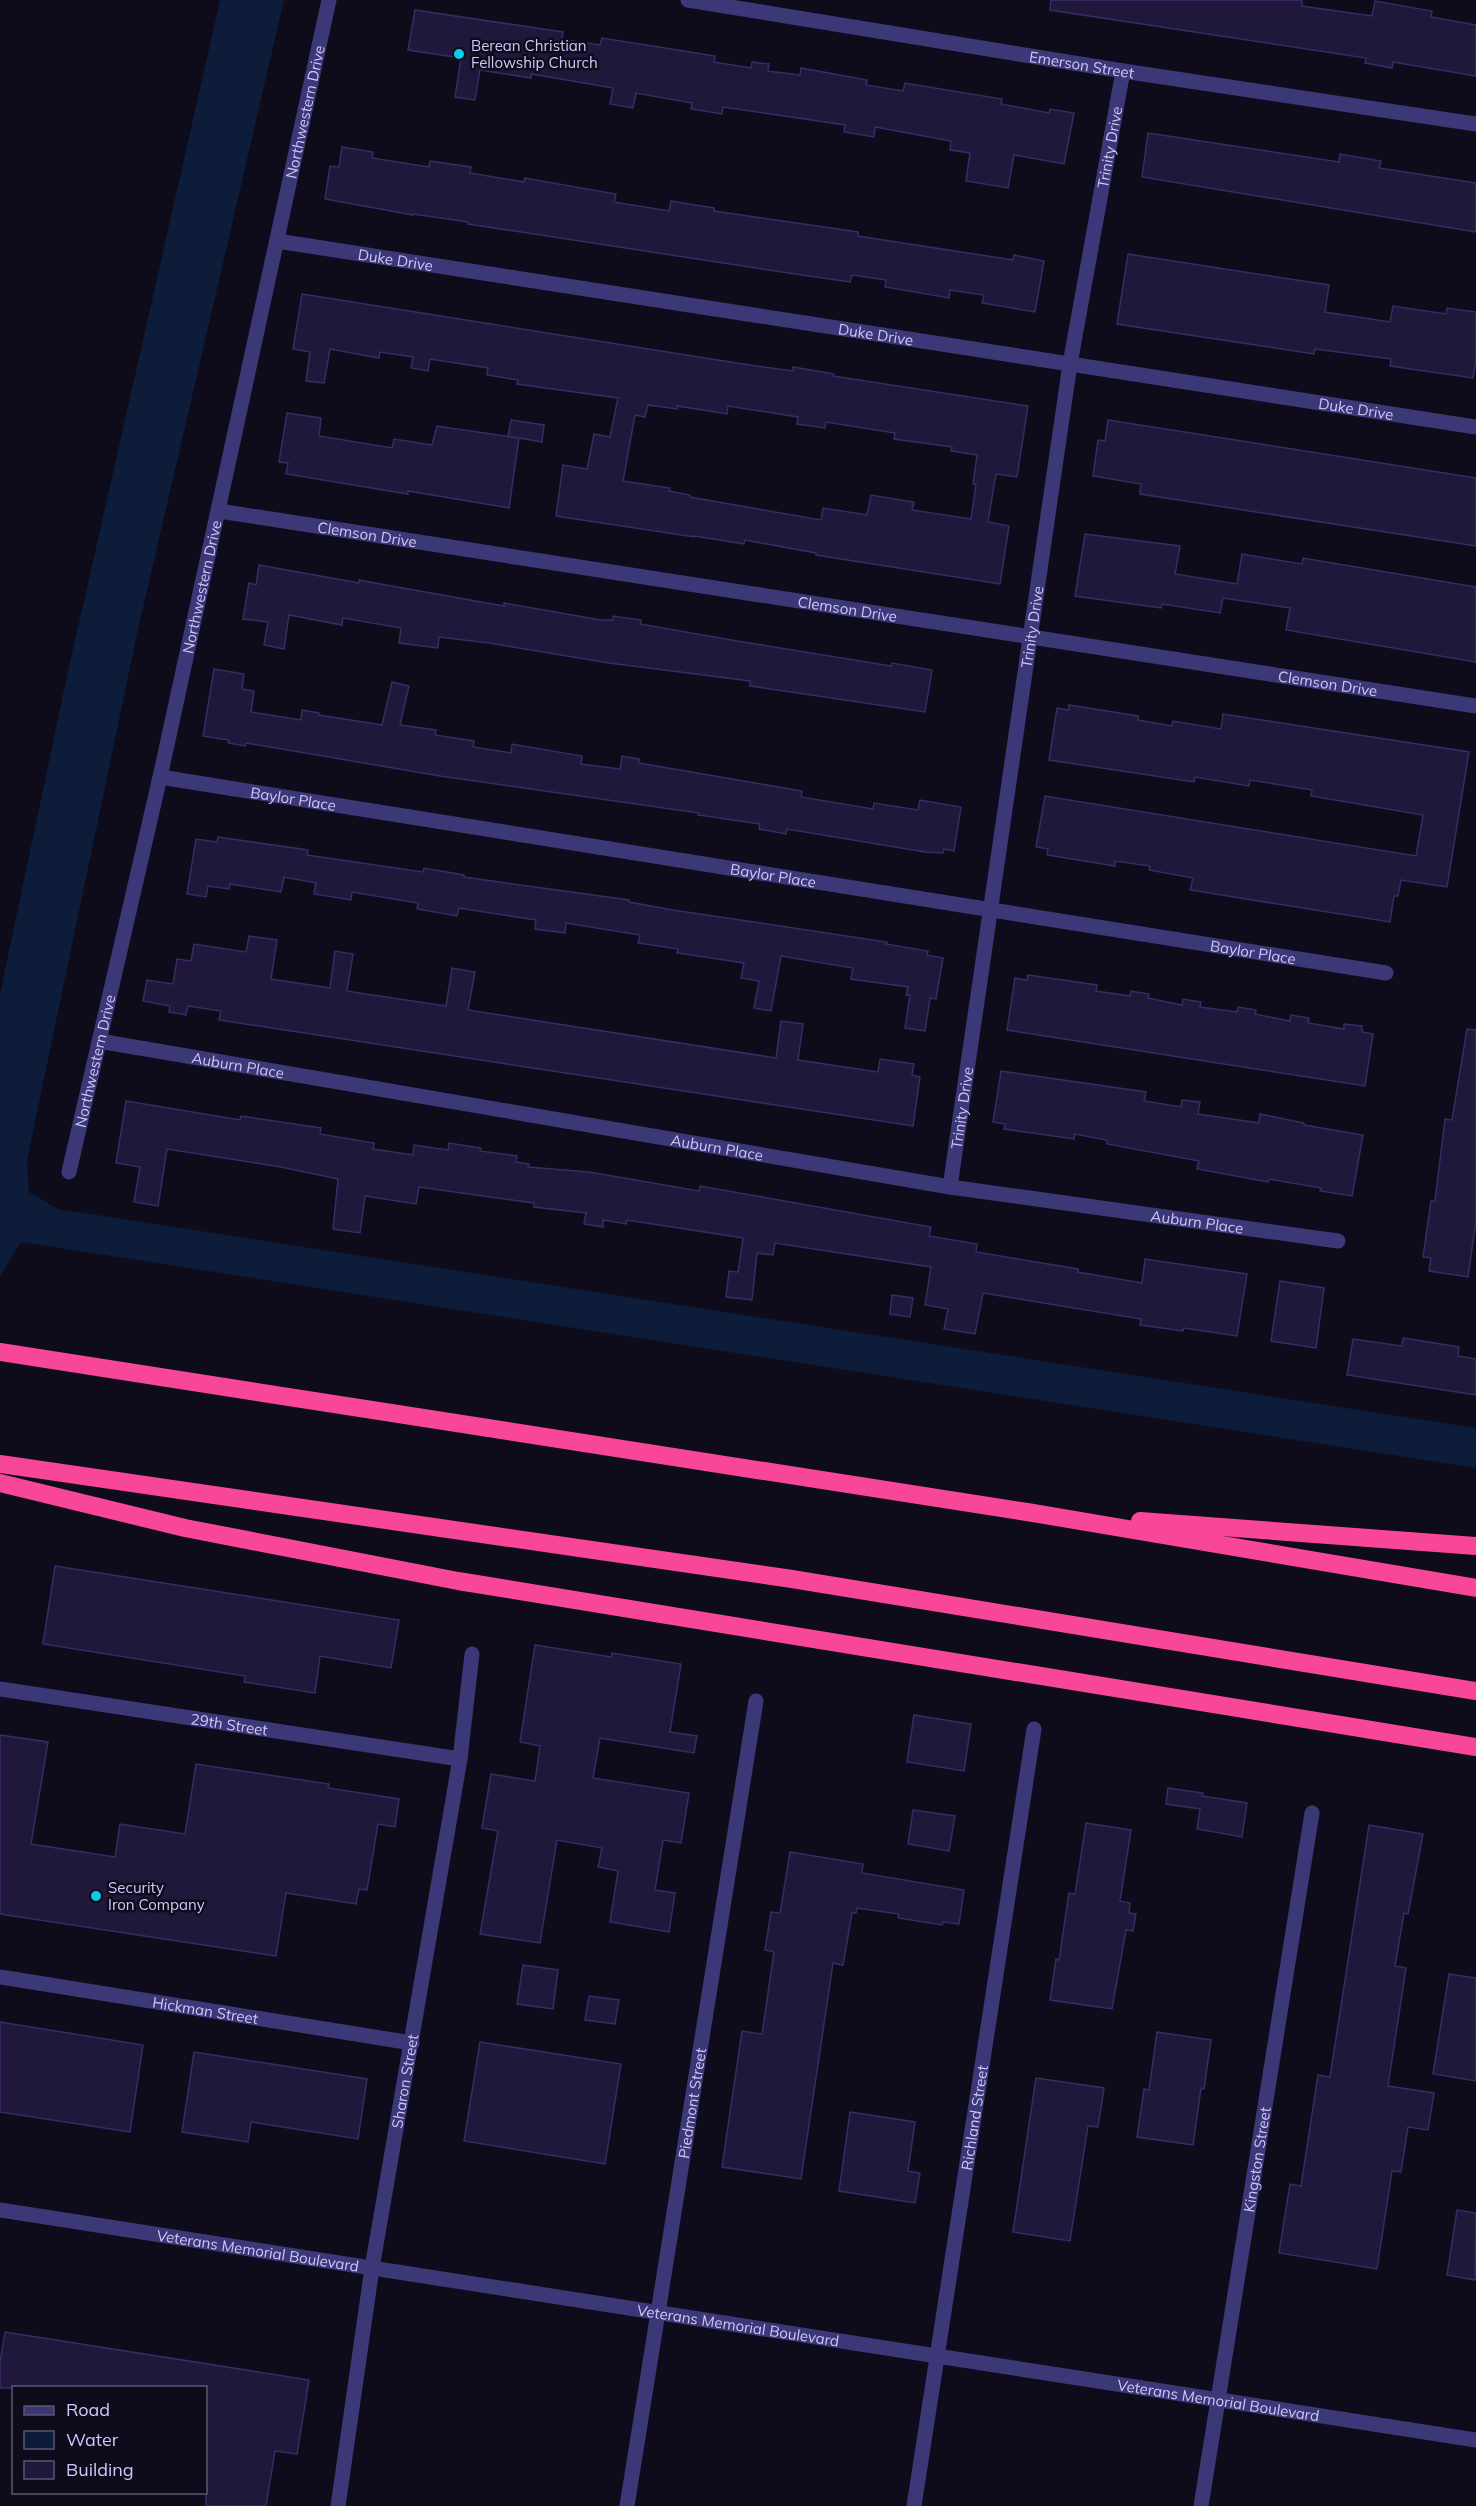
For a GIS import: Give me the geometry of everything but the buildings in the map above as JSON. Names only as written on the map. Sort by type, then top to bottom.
[{"type":"highway","points":[[0,1352],[1028,1512],[1476,1588]]},
{"type":"highway","points":[[0,1464],[792,1579],[1476,1691]]},
{"type":"highway","points":[[0,1483],[185,1528],[458,1581],[1476,1746]]},
{"type":"highway","points":[[1028,1512],[1476,1546]]},
{"type":"street","name":"Northwestern Drive","points":[[69,1172],[160,777],[329,0]]},
{"type":"street","name":"Emerson Street","points":[[688,0],[1123,71],[1476,124]]},
{"type":"street","name":"Trinity Drive","points":[[950,1187],[1070,364],[1123,71]]},
{"type":"street","name":"Duke Drive","points":[[277,241],[1476,427]]},
{"type":"street","name":"Clemson Drive","points":[[219,511],[1476,706]]},
{"type":"street","name":"Baylor Place","points":[[160,777],[1386,973]]},
{"type":"street","name":"Auburn Place","points":[[99,1041],[950,1187],[1338,1241]]},
{"type":"street","name":"Sharon Street","points":[[338,2506],[372,2268],[460,1759],[472,1654]]},
{"type":"street","name":"29th Street","points":[[0,1689],[460,1759]]},
{"type":"street","name":"Piedmont Street","points":[[627,2506],[656,2313],[756,1701]]},
{"type":"street","name":"Richland Street","points":[[914,2506],[1034,1729]]},
{"type":"street","name":"Kingston Street","points":[[1201,2506],[1312,1812]]},
{"type":"street","name":"Hickman Street","points":[[0,1977],[412,2043]]},
{"type":"street","name":"Veterans Memorial Boulevard","points":[[0,2210],[141,2231],[229,2248],[372,2268],[1476,2440]]},
{"type":"water","points":[[220,0],[284,0],[137,634],[27,1160],[29,1192],[58,1209],[1476,1428],[1476,1468],[21,1242],[0,1276],[0,994],[67,676]]},
{"type":"place","name":"Berean Christian Fellowship Church","points":[[459,54]]},
{"type":"place","name":"Security Iron Company","points":[[96,1896]]}]
